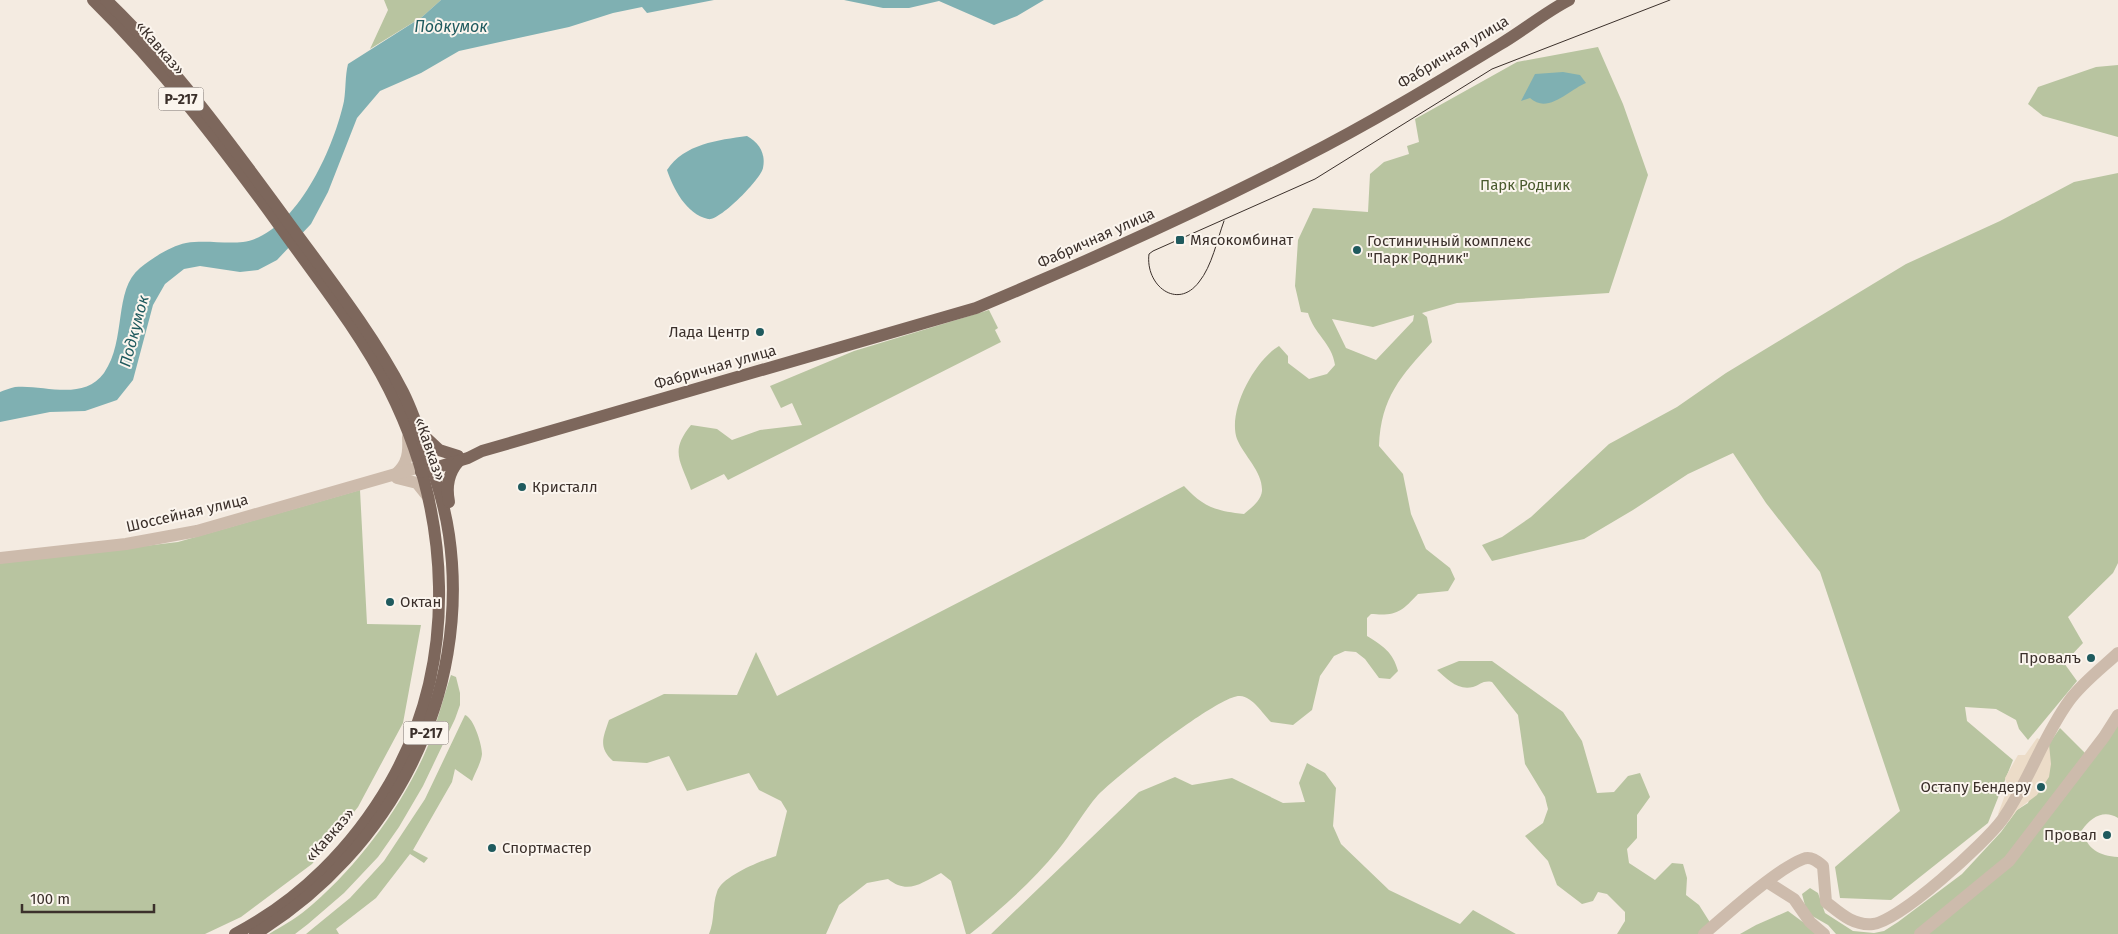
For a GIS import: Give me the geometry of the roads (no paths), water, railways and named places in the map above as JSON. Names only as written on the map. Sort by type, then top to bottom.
[{"type":"main road","name":"«Кавказ»","points":[[92,0],[129,35],[267,201]]},
{"type":"main road","name":"«Кавказ»","points":[[106,0],[136,28],[267,201],[390,369],[404,392],[429,498],[439,555],[439,610],[429,681],[414,736],[384,794],[344,848],[300,891],[274,910],[235,934]]},
{"type":"main road","name":"Фабричная улица","points":[[421,469],[976,308],[1172,222],[1303,158],[1501,44],[1549,11],[1569,0]]},
{"type":"main road","name":"«Кавказ»","points":[[309,260],[367,352],[414,433]]},
{"type":"main road","points":[[367,352],[375,357],[391,382],[408,416],[423,457],[421,469]]},
{"type":"main road","points":[[414,433],[439,450],[459,458],[448,483],[458,573],[457,603],[453,613]]},
{"type":"main road","name":"«Кавказ»","points":[[255,934],[280,919],[330,878],[351,855],[392,800],[413,762],[436,705],[443,677],[453,613],[453,582],[449,536],[421,469]]},
{"type":"street","points":[[414,433],[406,464],[421,469],[417,483],[429,498]]},
{"type":"street","name":"Шоссейная улица","points":[[0,558],[126,544],[197,531],[421,469]]},
{"type":"street","points":[[1704,934],[1767,882],[1804,858],[1814,859],[1823,866],[1826,902],[1852,921],[1874,924],[1883,920],[1939,882],[2001,821],[2030,776],[2043,741],[2070,699],[2118,653]]},
{"type":"street","points":[[1920,934],[2009,861],[2104,737],[2118,715]]},
{"type":"street","points":[[1767,882],[1794,899],[1810,922],[1824,934]]},
{"type":"water","name":"Подкумок","points":[[441,0],[714,0],[647,13],[642,7],[613,13],[569,27],[459,51],[421,73],[380,91],[357,118],[328,192],[311,224],[277,260],[258,270],[240,272],[200,266],[184,269],[165,284],[153,305],[133,380],[117,400],[85,411],[50,412],[0,422],[0,392],[15,387],[62,390],[85,387],[95,382],[104,373],[116,346],[126,289],[132,277],[150,260],[186,243],[243,242],[262,236],[280,223],[296,206],[322,164],[339,120],[344,101],[348,64],[422,17]]},
{"type":"water","points":[[844,0],[1044,0],[1017,16],[994,25],[939,1],[909,8],[883,8]]},
{"type":"water","points":[[1563,72],[1580,75],[1586,83],[1559,99],[1544,104],[1530,98],[1521,101],[1535,74]]},
{"type":"water","points":[[747,136],[761,149],[764,163],[761,173],[748,190],[721,214],[708,219],[693,212],[681,199],[667,170],[674,161],[692,149],[725,139]]},
{"type":"tram line","points":[[1224,221],[1214,253],[1204,276],[1199,282],[1190,290],[1181,294],[1172,294],[1157,284],[1152,276],[1149,265],[1149,254],[1153,251],[1315,179],[1492,69],[1670,0]]},
{"type":"place","name":"Мясокомбинат","points":[[1180,240]]},
{"type":"place","name":"Гостиничный комплекс \"Парк Родник\"","points":[[1357,250]]},
{"type":"place","name":"Лада Центр","points":[[760,332]]},
{"type":"place","name":"Кристалл","points":[[522,487]]},
{"type":"place","name":"Октан","points":[[390,602]]},
{"type":"place","name":"Провалъ","points":[[2091,658]]},
{"type":"place","name":"Остапу Бендеру","points":[[2041,787]]},
{"type":"place","name":"Провал","points":[[2107,835]]},
{"type":"place","name":"Спортмастер","points":[[492,848]]},
{"type":"park label","name":"Парк Родник","points":[[1525,185]]}]
